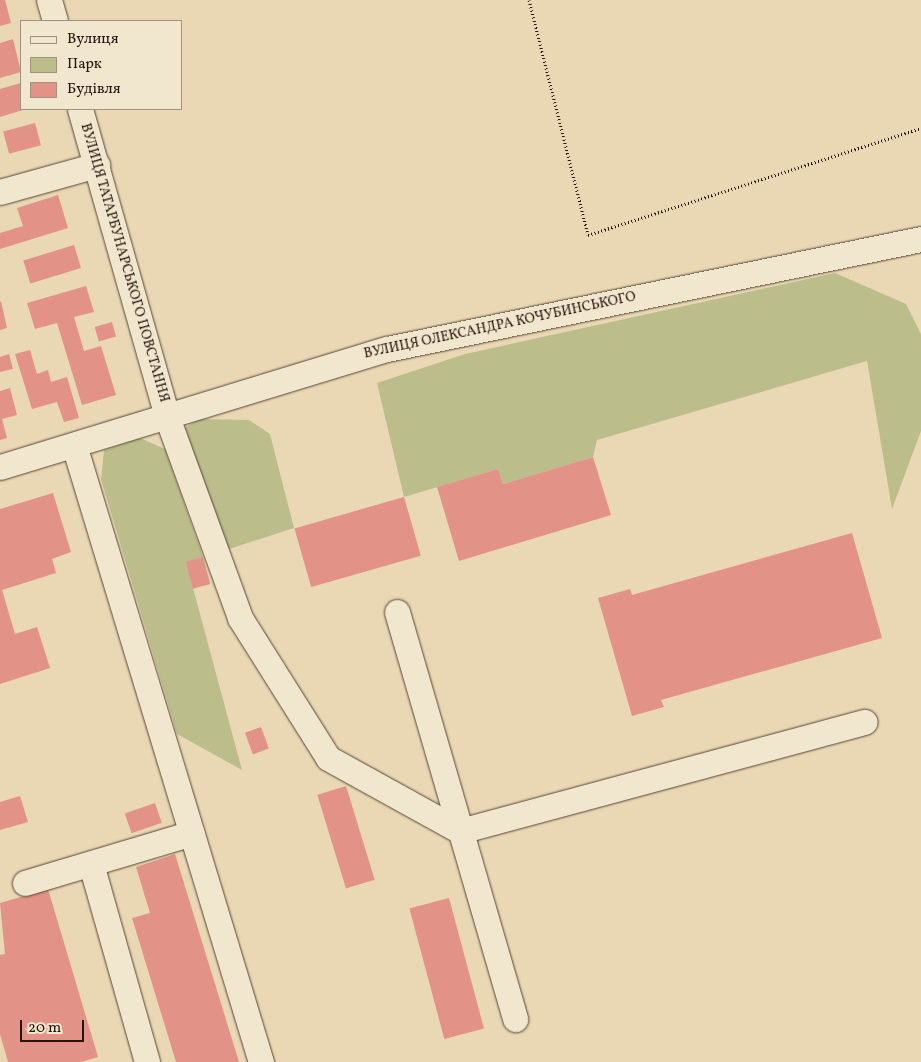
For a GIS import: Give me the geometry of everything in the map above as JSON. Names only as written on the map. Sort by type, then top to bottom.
[{"type":"street","points":[[49,0],[55,20]]},
{"type":"street","name":"ВУЛИЦЯ ТАТАРБУНАРСЬКОГО ПОВСТАННЯ","points":[[80,110],[167,417],[240,618],[328,758],[460,832]]},
{"type":"street","points":[[0,192],[97,165]]},
{"type":"street","name":"ВУЛИЦЯ ОЛЕКСАНДРА КОЧУБИНСЬКОГО","points":[[0,466],[387,349],[921,239]]},
{"type":"street","points":[[74,445],[261,1062]]},
{"type":"street","points":[[397,612],[515,1019]]},
{"type":"street","points":[[460,832],[865,722]]},
{"type":"street","points":[[25,884],[192,833]]},
{"type":"street","points":[[90,864],[147,1062]]},
{"type":"path","points":[[529,0],[588,235],[921,128]]},
{"type":"green space","points":[[835,273],[906,304],[921,334],[921,431],[892,509],[867,361],[597,440],[593,457],[503,484],[498,469],[404,497],[377,383],[465,354]]},
{"type":"green space","points":[[199,419],[249,420],[270,434],[294,528],[226,550],[185,428]]},
{"type":"green space","points":[[140,438],[165,449],[203,557],[186,562],[242,770],[177,734],[101,479],[104,450]]},
{"type":"building","points":[[0,0],[5,0],[11,23],[0,26]]},
{"type":"building","points":[[13,39],[20,72],[0,78],[0,43]]},
{"type":"building","points":[[20,83],[20,110],[23,110],[0,117],[0,89]]},
{"type":"building","points":[[35,123],[41,145],[9,154],[3,132]]},
{"type":"building","points":[[58,195],[68,228],[0,249],[0,233],[23,226],[17,208]]},
{"type":"building","points":[[74,245],[81,268],[30,283],[23,260]]},
{"type":"building","points":[[86,286],[94,312],[74,317],[84,351],[101,346],[116,395],[82,405],[57,323],[35,329],[27,303]]},
{"type":"building","points":[[0,302],[7,328],[0,330]]},
{"type":"building","points":[[112,322],[116,336],[99,341],[95,327]]},
{"type":"building","points":[[30,350],[37,374],[48,370],[51,382],[67,377],[79,418],[64,422],[57,402],[32,409],[15,354]]},
{"type":"building","points":[[9,354],[13,369],[0,372],[0,357]]},
{"type":"building","points":[[10,388],[17,415],[2,419],[7,438],[0,440],[0,391]]},
{"type":"building","points":[[593,457],[611,515],[459,561],[437,487],[498,469],[503,484]]},
{"type":"building","points":[[53,493],[71,552],[52,559],[56,573],[2,590],[15,634],[37,627],[50,668],[0,684],[0,509]]},
{"type":"building","points":[[404,497],[421,556],[311,587],[294,528]]},
{"type":"building","points":[[852,533],[882,638],[661,700],[664,707],[632,716],[598,598],[630,589],[632,595]]},
{"type":"building","points":[[203,557],[210,584],[193,589],[186,562]]},
{"type":"building","points":[[261,727],[269,749],[253,754],[245,733]]},
{"type":"building","points":[[346,786],[375,880],[346,888],[317,795]]},
{"type":"building","points":[[20,796],[28,822],[0,830],[0,802]]},
{"type":"building","points":[[155,803],[162,823],[132,833],[125,813]]},
{"type":"building","points":[[175,854],[239,1062],[176,1062],[132,918],[150,913],[136,867]]},
{"type":"building","points":[[48,889],[98,1057],[81,1062],[8,1062],[0,1034],[0,955],[5,954],[0,903]]},
{"type":"building","points":[[449,898],[484,1028],[444,1039],[409,909]]}]
